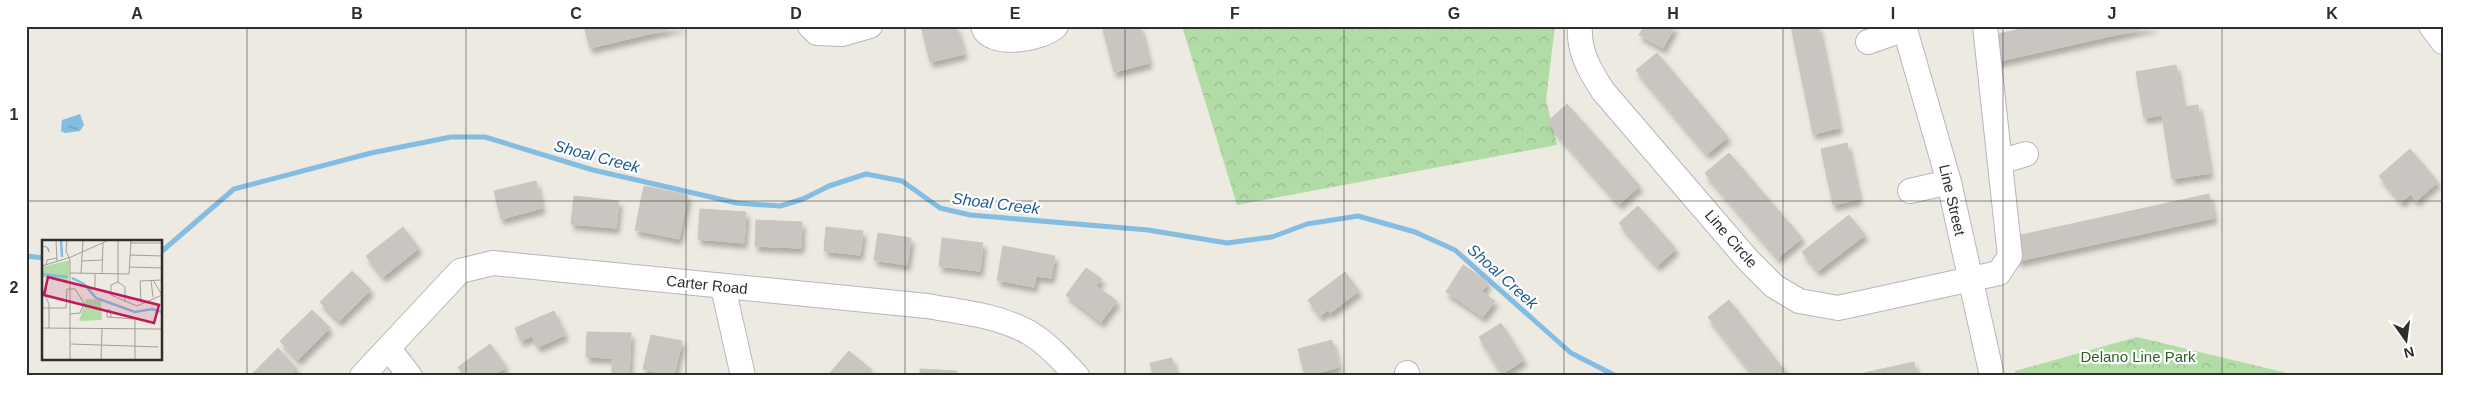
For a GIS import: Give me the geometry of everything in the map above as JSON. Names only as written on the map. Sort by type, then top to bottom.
[{"type":"street","points":[[810,26],[817,33],[842,34],[870,26]]},
{"type":"street","points":[[983,26],[984,32],[993,39],[1008,40],[1042,34],[1056,26]]},
{"type":"street","name":"Line Circle","points":[[1580,26],[1579,39],[1588,67],[1603,91],[1748,260],[1774,286],[1799,301],[1838,308],[1999,273],[2010,256],[1985,26]]},
{"type":"street","points":[[2430,26],[2443,42]]},
{"type":"street","points":[[1868,42],[1904,28]]},
{"type":"street","name":"Line Street","points":[[1904,28],[1949,182],[1969,281],[1992,376]]},
{"type":"street","points":[[2000,162],[2026,154]]},
{"type":"street","points":[[1910,191],[1949,182]]},
{"type":"street","name":"Carter Road","points":[[362,376],[460,271],[493,262],[724,287],[927,306],[992,317],[1028,332],[1051,349],[1077,376]]},
{"type":"street","points":[[724,287],[742,376]]},
{"type":"street","points":[[389,349],[410,376]]},
{"type":"green space","points":[[1182,26],[1555,26],[1546,100],[1557,145],[1237,205]]},
{"type":"green space","name":"Delano Line Park","points":[[2137,337],[2300,376],[2016,376],[2015,371]]},
{"type":"water","points":[[80,114],[84,125],[80,131],[65,133],[61,131],[62,120]]},
{"type":"building","points":[[584,26],[682,26],[590,48]]},
{"type":"building","points":[[921,26],[956,26],[964,54],[930,62]]},
{"type":"building","points":[[1102,26],[1140,26],[1149,63],[1114,72]]},
{"type":"building","points":[[1644,26],[1675,26],[1663,48],[1639,35]]},
{"type":"building","points":[[1791,26],[1818,26],[1839,128],[1813,134]]},
{"type":"building","points":[[2034,26],[2155,26],[1995,62],[1989,36]]},
{"type":"building","points":[[1657,53],[1728,137],[1707,154],[1636,70]]},
{"type":"building","points":[[2176,65],[2183,107],[2198,105],[2210,173],[2172,179],[2162,115],[2144,118],[2136,72]]},
{"type":"building","points":[[1567,104],[1640,186],[1619,204],[1547,122]]},
{"type":"building","points":[[1847,143],[1859,199],[1833,205],[1821,149]]},
{"type":"building","points":[[2410,149],[2438,182],[2416,201],[2411,194],[2401,202],[2379,176]]},
{"type":"building","points":[[1729,153],[1802,238],[1778,258],[1705,173]]},
{"type":"building","points":[[536,181],[542,208],[501,219],[494,191]]},
{"type":"building","points":[[644,186],[688,195],[679,239],[635,230]]},
{"type":"building","points":[[2209,194],[2214,218],[2018,261],[2012,237]]},
{"type":"building","points":[[574,196],[619,201],[616,228],[571,224]]},
{"type":"building","points":[[1638,206],[1676,249],[1657,266],[1619,223]]},
{"type":"building","points":[[700,209],[746,212],[744,243],[698,239]]},
{"type":"building","points":[[1849,215],[1865,235],[1818,271],[1802,252]]},
{"type":"building","points":[[756,220],[802,222],[801,248],[755,246]]},
{"type":"building","points":[[403,227],[419,248],[383,277],[366,256]]},
{"type":"building","points":[[826,227],[863,231],[860,255],[824,251]]},
{"type":"building","points":[[878,233],[911,238],[907,265],[874,260]]},
{"type":"building","points":[[942,238],[983,243],[980,271],[939,266]]},
{"type":"building","points":[[1003,246],[1055,256],[1051,278],[1036,276],[1034,287],[997,280]]},
{"type":"building","points":[[1463,265],[1488,282],[1482,292],[1495,301],[1483,317],[1446,292]]},
{"type":"building","points":[[1086,268],[1102,279],[1096,286],[1117,301],[1101,322],[1066,295]]},
{"type":"building","points":[[352,271],[371,290],[339,321],[320,302]]},
{"type":"building","points":[[1345,272],[1359,291],[1330,313],[1328,310],[1320,316],[1308,300]]},
{"type":"building","points":[[1729,300],[1789,376],[1754,376],[1708,317]]},
{"type":"building","points":[[312,310],[330,328],[298,360],[280,341]]},
{"type":"building","points":[[554,311],[565,335],[538,347],[532,336],[521,341],[515,328]]},
{"type":"building","points":[[1501,323],[1524,360],[1502,374],[1479,337]]},
{"type":"building","points":[[587,332],[631,333],[629,373],[612,373],[612,358],[586,357]]},
{"type":"building","points":[[651,335],[682,341],[674,376],[643,369]]},
{"type":"building","points":[[1332,340],[1339,367],[1305,376],[1298,349]]},
{"type":"building","points":[[490,344],[506,367],[493,376],[464,376],[458,367]]},
{"type":"building","points":[[278,348],[297,369],[289,376],[250,376]]},
{"type":"building","points":[[849,351],[872,370],[868,376],[827,376]]},
{"type":"building","points":[[1172,358],[1176,376],[1153,376],[1150,363]]},
{"type":"building","points":[[1914,362],[1917,376],[1850,376]]},
{"type":"building","points":[[920,369],[957,371],[956,376],[920,376]]},
{"type":"waterway","name":"Shoal Creek","points":[[162,251],[234,189],[371,153],[451,137],[485,137],[593,170],[737,203],[780,206],[803,199],[829,186],[866,174],[902,181],[940,208],[970,215],[1148,230],[1227,243],[1272,237],[1307,224],[1358,216],[1415,232],[1455,250],[1571,353],[1616,376]]},
{"type":"waterway","name":"Shoal Creek","points":[[26,256],[42,258]]}]
